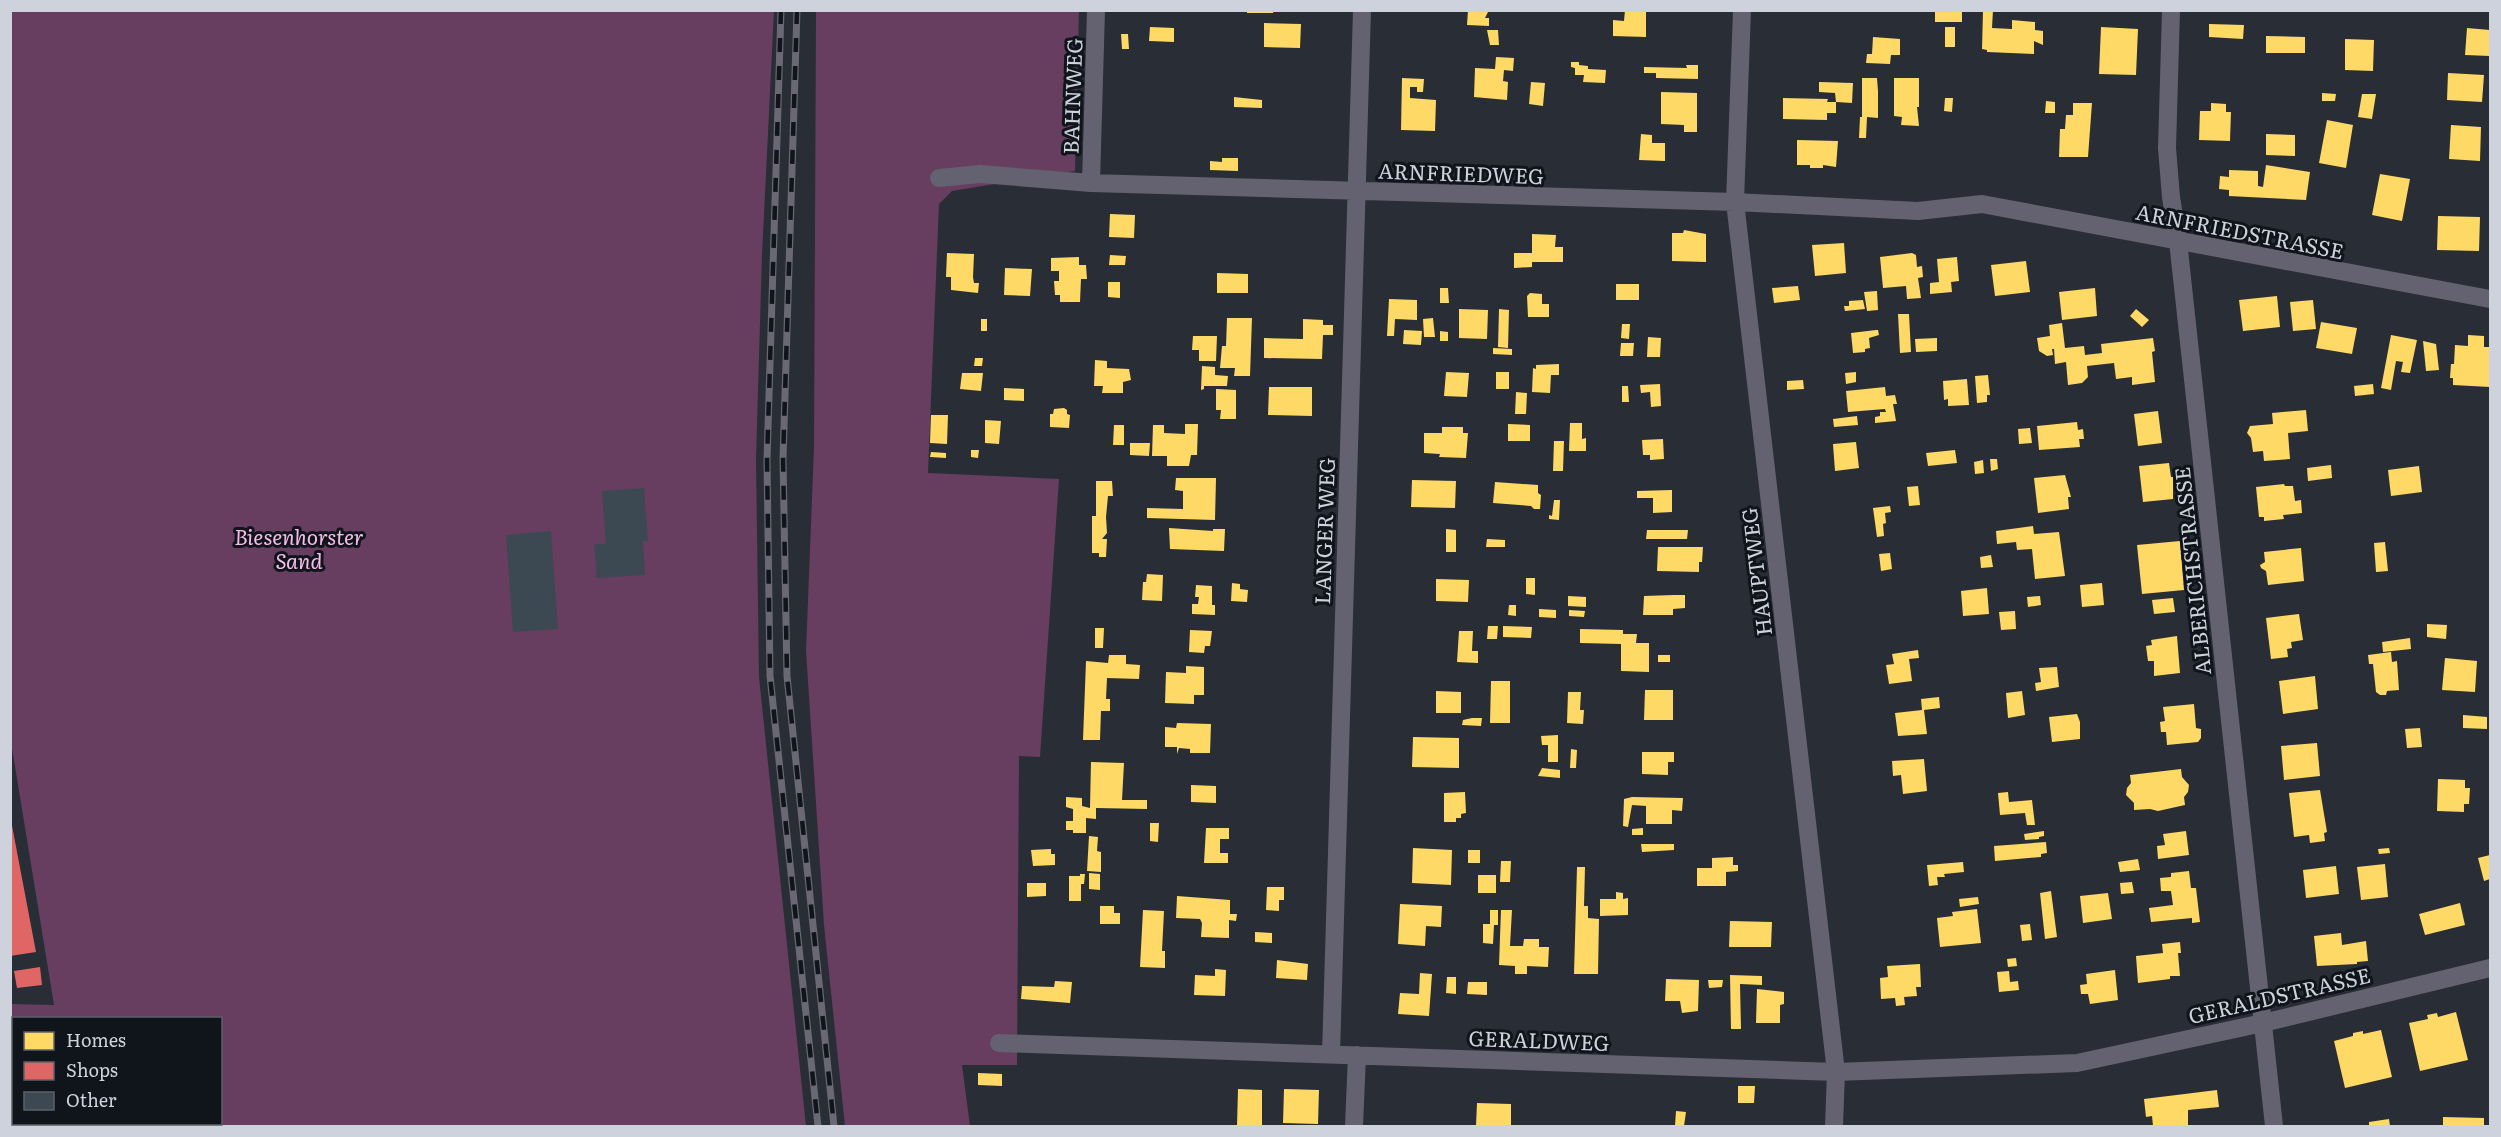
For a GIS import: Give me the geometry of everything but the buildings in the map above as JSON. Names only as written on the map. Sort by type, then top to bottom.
[{"type":"street","name":"BAHNWEG","points":[[1091,183],[1096,10]]},
{"type":"street","name":"LANGER WEG","points":[[1331,1054],[1362,10]]},
{"type":"street","name":"HAUPTWEG","points":[[1742,10],[1735,202],[1836,1072],[1834,1126]]},
{"type":"street","name":"ALBERICHSTRASSE","points":[[2171,10],[2167,148],[2171,197],[2178,241],[2274,1126]]},
{"type":"street","name":"ARNFRIEDWEG","points":[[939,178],[980,174],[1091,183],[1735,202],[1918,211],[1982,204]]},
{"type":"street","name":"ARNFRIEDSTRASSE","points":[[1982,204],[2490,299]]},
{"type":"street","name":"GERALDSTRASSE","points":[[2077,1063],[2263,1023],[2490,968]]},
{"type":"street","name":"GERALDWEG","points":[[999,1043],[1836,1072],[2077,1063]]},
{"type":"street","points":[[1354,1126],[1357,1055]]},
{"type":"green space","name":"Biesenhorster Sand","points":[[10,11],[774,11],[762,255],[756,459],[759,677],[806,1126],[11,1126],[11,1004],[54,1005],[11,742]]},
{"type":"green space","points":[[816,11],[1079,11],[1075,171],[952,191],[939,204],[928,473],[1059,479],[1040,757],[1019,756],[1017,1065],[962,1065],[970,1126],[845,1126],[824,925],[806,651],[814,447]]},
{"type":"railway","points":[[781,10],[767,460],[770,676],[818,1126]]},
{"type":"railway","points":[[797,10],[783,459],[787,676],[834,1126]]}]
